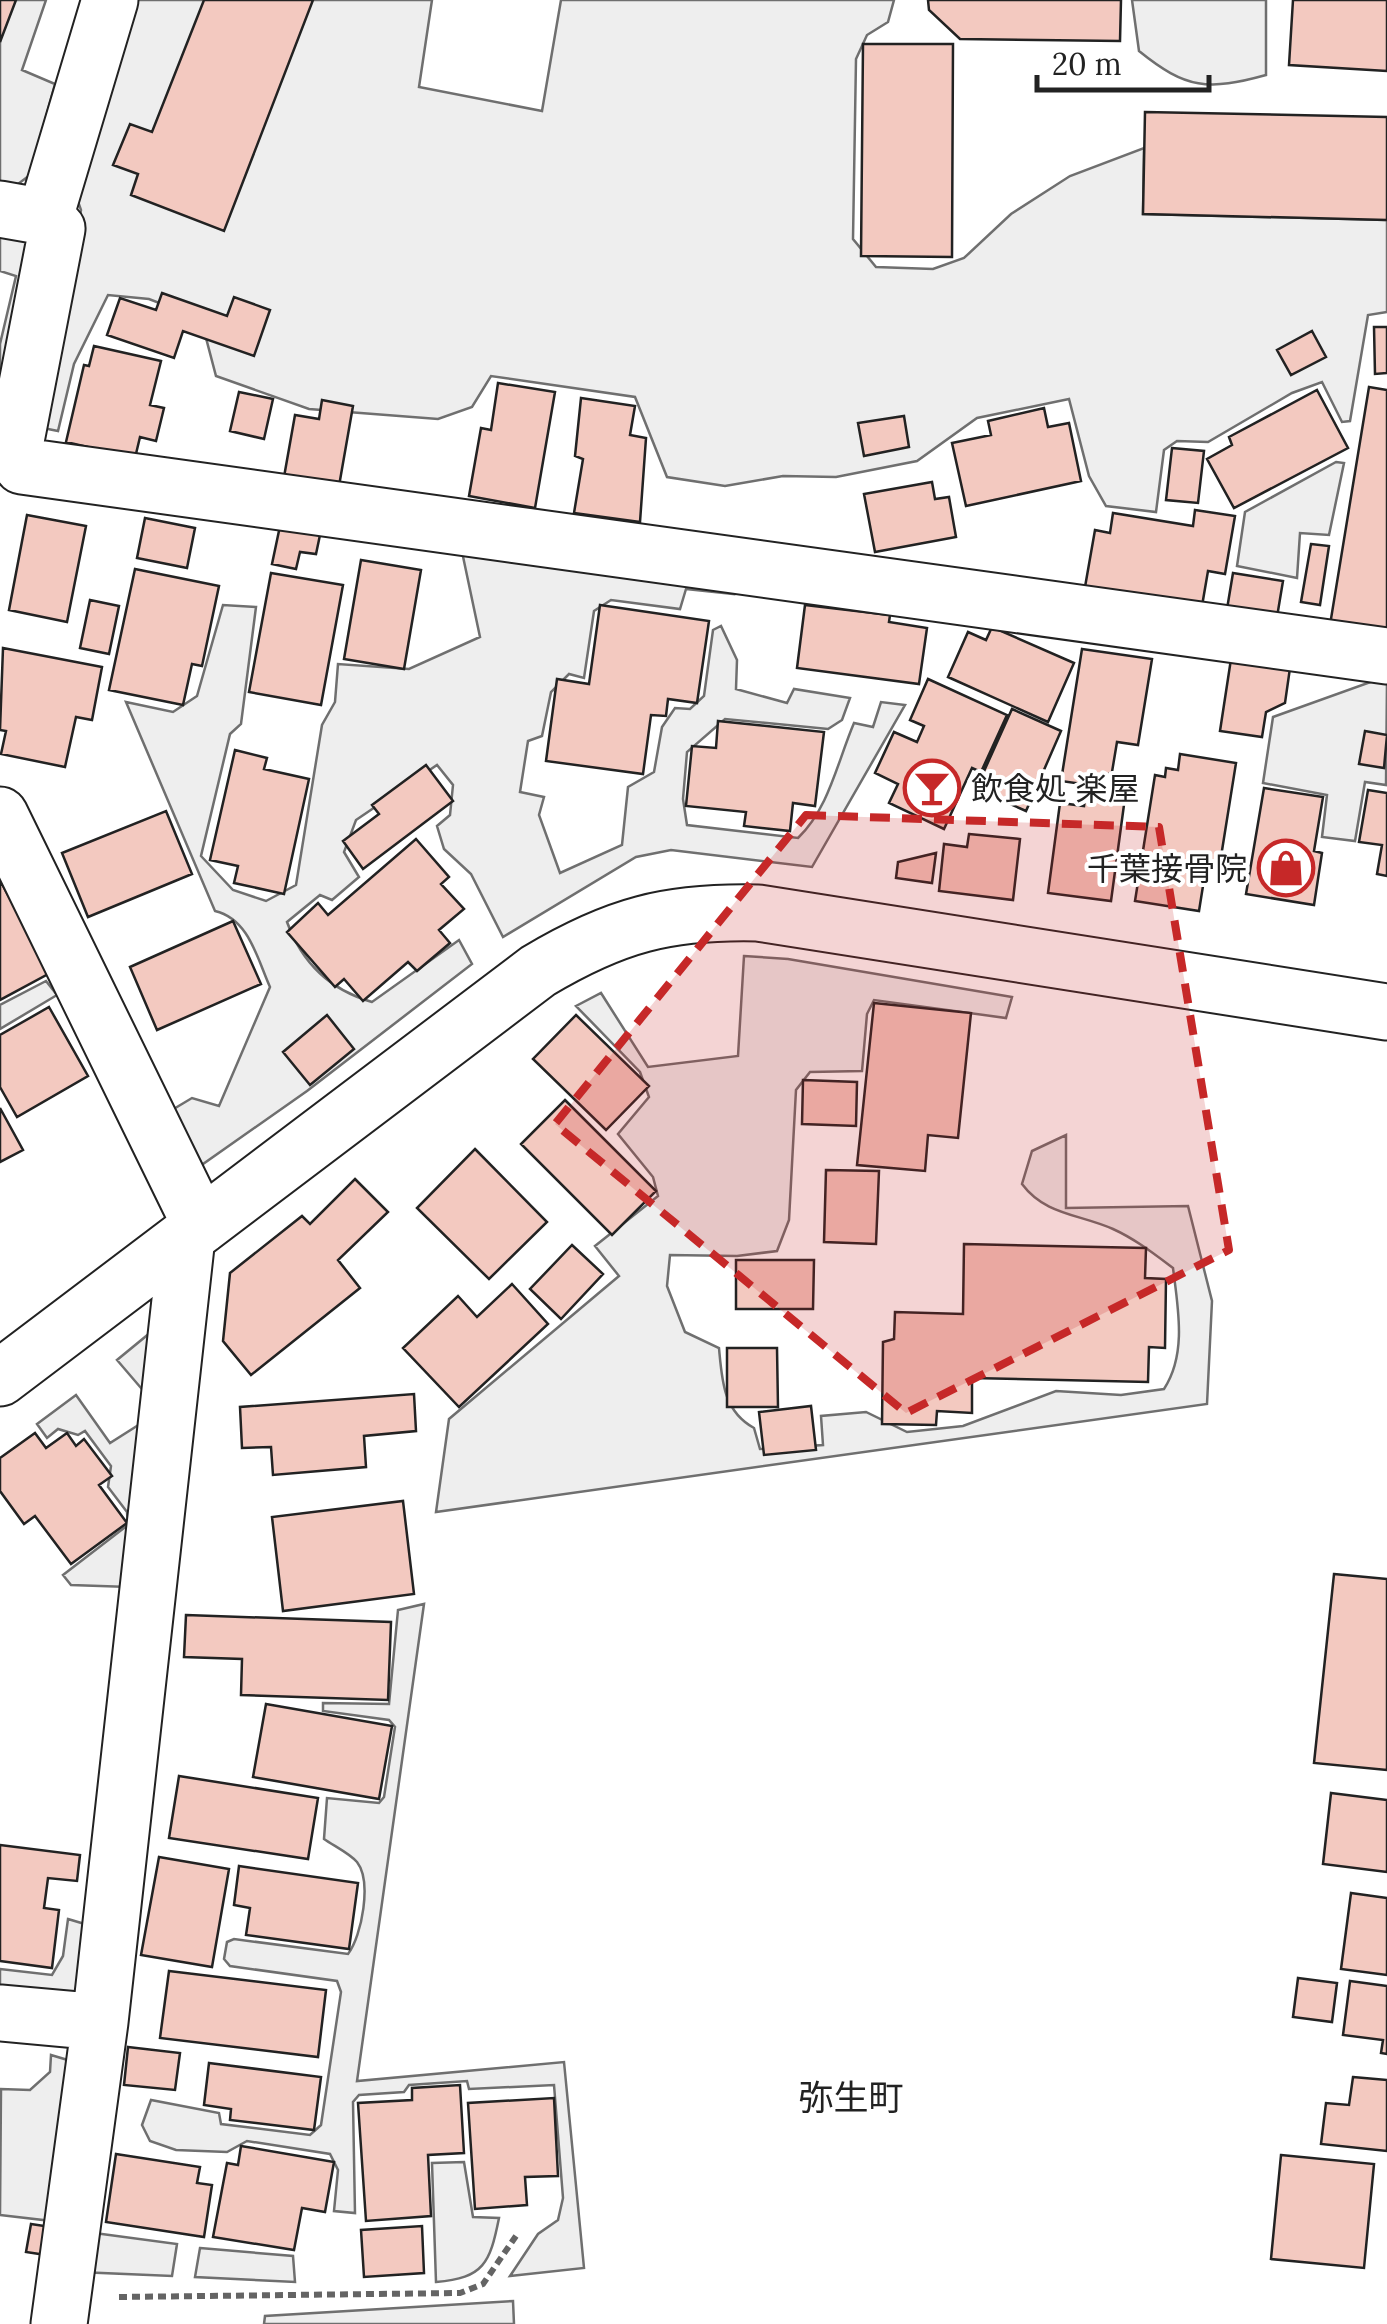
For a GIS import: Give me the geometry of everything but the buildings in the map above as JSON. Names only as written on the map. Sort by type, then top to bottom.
[{"type":"street","points":[[110,0],[23,213],[57,230],[14,450],[22,466],[1387,656]]},
{"type":"street","points":[[0,815],[194,1232],[100,2022],[61,2310]]},
{"type":"street","points":[[0,1378],[538,971],[582,944],[637,922],[697,912],[758,913],[1387,1012]]},
{"type":"street","points":[[0,2013],[100,2022]]},
{"type":"path","points":[[61,2310],[460,2292],[483,2284],[516,2236]]},
{"type":"highlighted area","points":[[806,815],[1159,827],[1229,1250],[906,1413],[555,1124]]},
{"type":"shaded area","points":[[0,0],[46,0],[22,70],[55,84],[30,175],[6,193],[0,192]]},
{"type":"shaded area","points":[[131,0],[432,0],[419,87],[542,111],[561,0],[894,0],[888,22],[867,35],[856,59],[853,239],[876,267],[933,269],[964,258],[1011,214],[1070,176],[1144,148],[1143,214],[1387,220],[1387,312],[1368,315],[1350,421],[1342,422],[1322,382],[1292,393],[1208,442],[1177,441],[1164,450],[1156,512],[1106,506],[1089,476],[1069,399],[977,418],[917,461],[836,477],[783,476],[725,486],[667,477],[635,397],[491,376],[472,407],[438,419],[309,409],[216,376],[201,319],[149,299],[108,295],[74,364],[58,431],[33,426],[81,210],[73,187]]},
{"type":"shaded area","points":[[1132,0],[1266,0],[1266,75],[1213,84],[1185,80],[1171,73],[1139,51]]},
{"type":"shaded area","points":[[0,227],[33,240],[0,429],[0,344],[16,276],[0,271]]},
{"type":"shaded area","points":[[1336,462],[1344,463],[1329,535],[1300,533],[1297,578],[1237,566],[1245,512]]},
{"type":"shaded area","points":[[461,547],[733,584],[734,594],[686,589],[680,609],[611,600],[594,611],[584,678],[569,674],[551,692],[542,736],[528,741],[520,792],[544,797],[539,815],[560,873],[622,845],[628,787],[654,772],[662,727],[675,708],[690,709],[704,696],[713,630],[721,626],[737,660],[736,689],[787,703],[794,689],[850,698],[842,720],[828,729],[725,719],[687,752],[683,799],[687,825],[798,838],[825,799],[854,723],[873,727],[881,702],[905,705],[812,867],[671,850],[636,857],[503,937],[471,874],[444,849],[437,826],[450,815],[453,785],[437,765],[356,820],[344,852],[359,877],[332,900],[320,895],[287,922],[301,950],[319,973],[343,990],[372,1002],[459,940],[472,964],[307,1091],[193,1171],[167,1113],[192,1098],[219,1106],[270,987],[244,931],[227,915],[215,911],[126,702],[173,712],[197,696],[223,605],[256,607],[241,724],[230,734],[201,856],[233,890],[266,901],[296,885],[322,725],[335,702],[338,664],[409,669],[480,637]]},
{"type":"shaded area","points":[[1376,680],[1387,681],[1386,785],[1365,782],[1355,841],[1322,837],[1327,795],[1263,783],[1273,717]]},
{"type":"shaded area","points":[[744,956],[788,959],[1012,997],[1006,1018],[874,1000],[867,1014],[862,1071],[810,1072],[796,1090],[789,1220],[777,1251],[737,1256],[670,1255],[667,1286],[685,1332],[719,1348],[730,1404],[754,1428],[760,1449],[823,1445],[821,1416],[866,1412],[907,1432],[963,1426],[1056,1391],[1121,1395],[1164,1389],[1178,1346],[1173,1268],[1121,1233],[1041,1202],[1022,1184],[1032,1151],[1066,1135],[1066,1208],[1188,1206],[1212,1301],[1207,1404],[436,1512],[449,1419],[619,1276],[595,1246],[658,1196],[653,1177],[618,1134],[649,1097],[640,1072],[576,1006],[601,993],[648,1067],[738,1056]]},
{"type":"shaded area","points":[[46,981],[57,995],[0,1029],[0,1005]]},
{"type":"shaded area","points":[[156,1328],[129,1587],[71,1585],[63,1575],[128,1525],[127,1512],[108,1487],[111,1466],[85,1431],[78,1435],[58,1429],[47,1438],[37,1424],[76,1395],[110,1443],[140,1424],[147,1395],[117,1360]]},
{"type":"shaded area","points":[[424,1604],[357,2081],[564,2062],[584,2268],[510,2276],[538,2234],[558,2220],[563,2198],[554,2085],[469,2089],[467,2081],[409,2085],[404,2092],[359,2095],[353,2102],[355,2213],[334,2211],[338,2170],[330,2154],[247,2141],[227,2152],[176,2150],[150,2141],[142,2125],[151,2100],[219,2113],[221,2124],[310,2135],[321,2125],[341,1992],[337,1981],[230,1966],[224,1959],[227,1942],[234,1939],[348,1954],[353,1946],[361,1922],[364,1882],[357,1862],[324,1839],[327,1798],[379,1803],[384,1797],[395,1727],[389,1720],[323,1711],[323,1703],[389,1704],[398,1610]]},
{"type":"shaded area","points":[[68,1919],[88,1925],[83,2003],[0,2001],[0,1969],[52,1975],[63,1956]]},
{"type":"shaded area","points":[[51,2055],[71,2061],[52,2221],[0,2215],[1,2089],[30,2090],[50,2072]]},
{"type":"shaded area","points":[[464,2162],[473,2217],[499,2218],[496,2234],[488,2257],[475,2272],[436,2282],[432,2163]]},
{"type":"shaded area","points":[[87,2232],[177,2244],[172,2276],[79,2272]]},
{"type":"shaded area","points":[[200,2248],[293,2256],[295,2282],[195,2277]]},
{"type":"shaded area","points":[[513,2301],[514,2324],[264,2324],[265,2316]]},
{"type":"place","name":"飲食処 楽屋","points":[[932,788]]},
{"type":"place","name":"千葉接骨院","points":[[1286,868]]},
{"type":"district","name":"弥生町","points":[[851,2097]]}]
